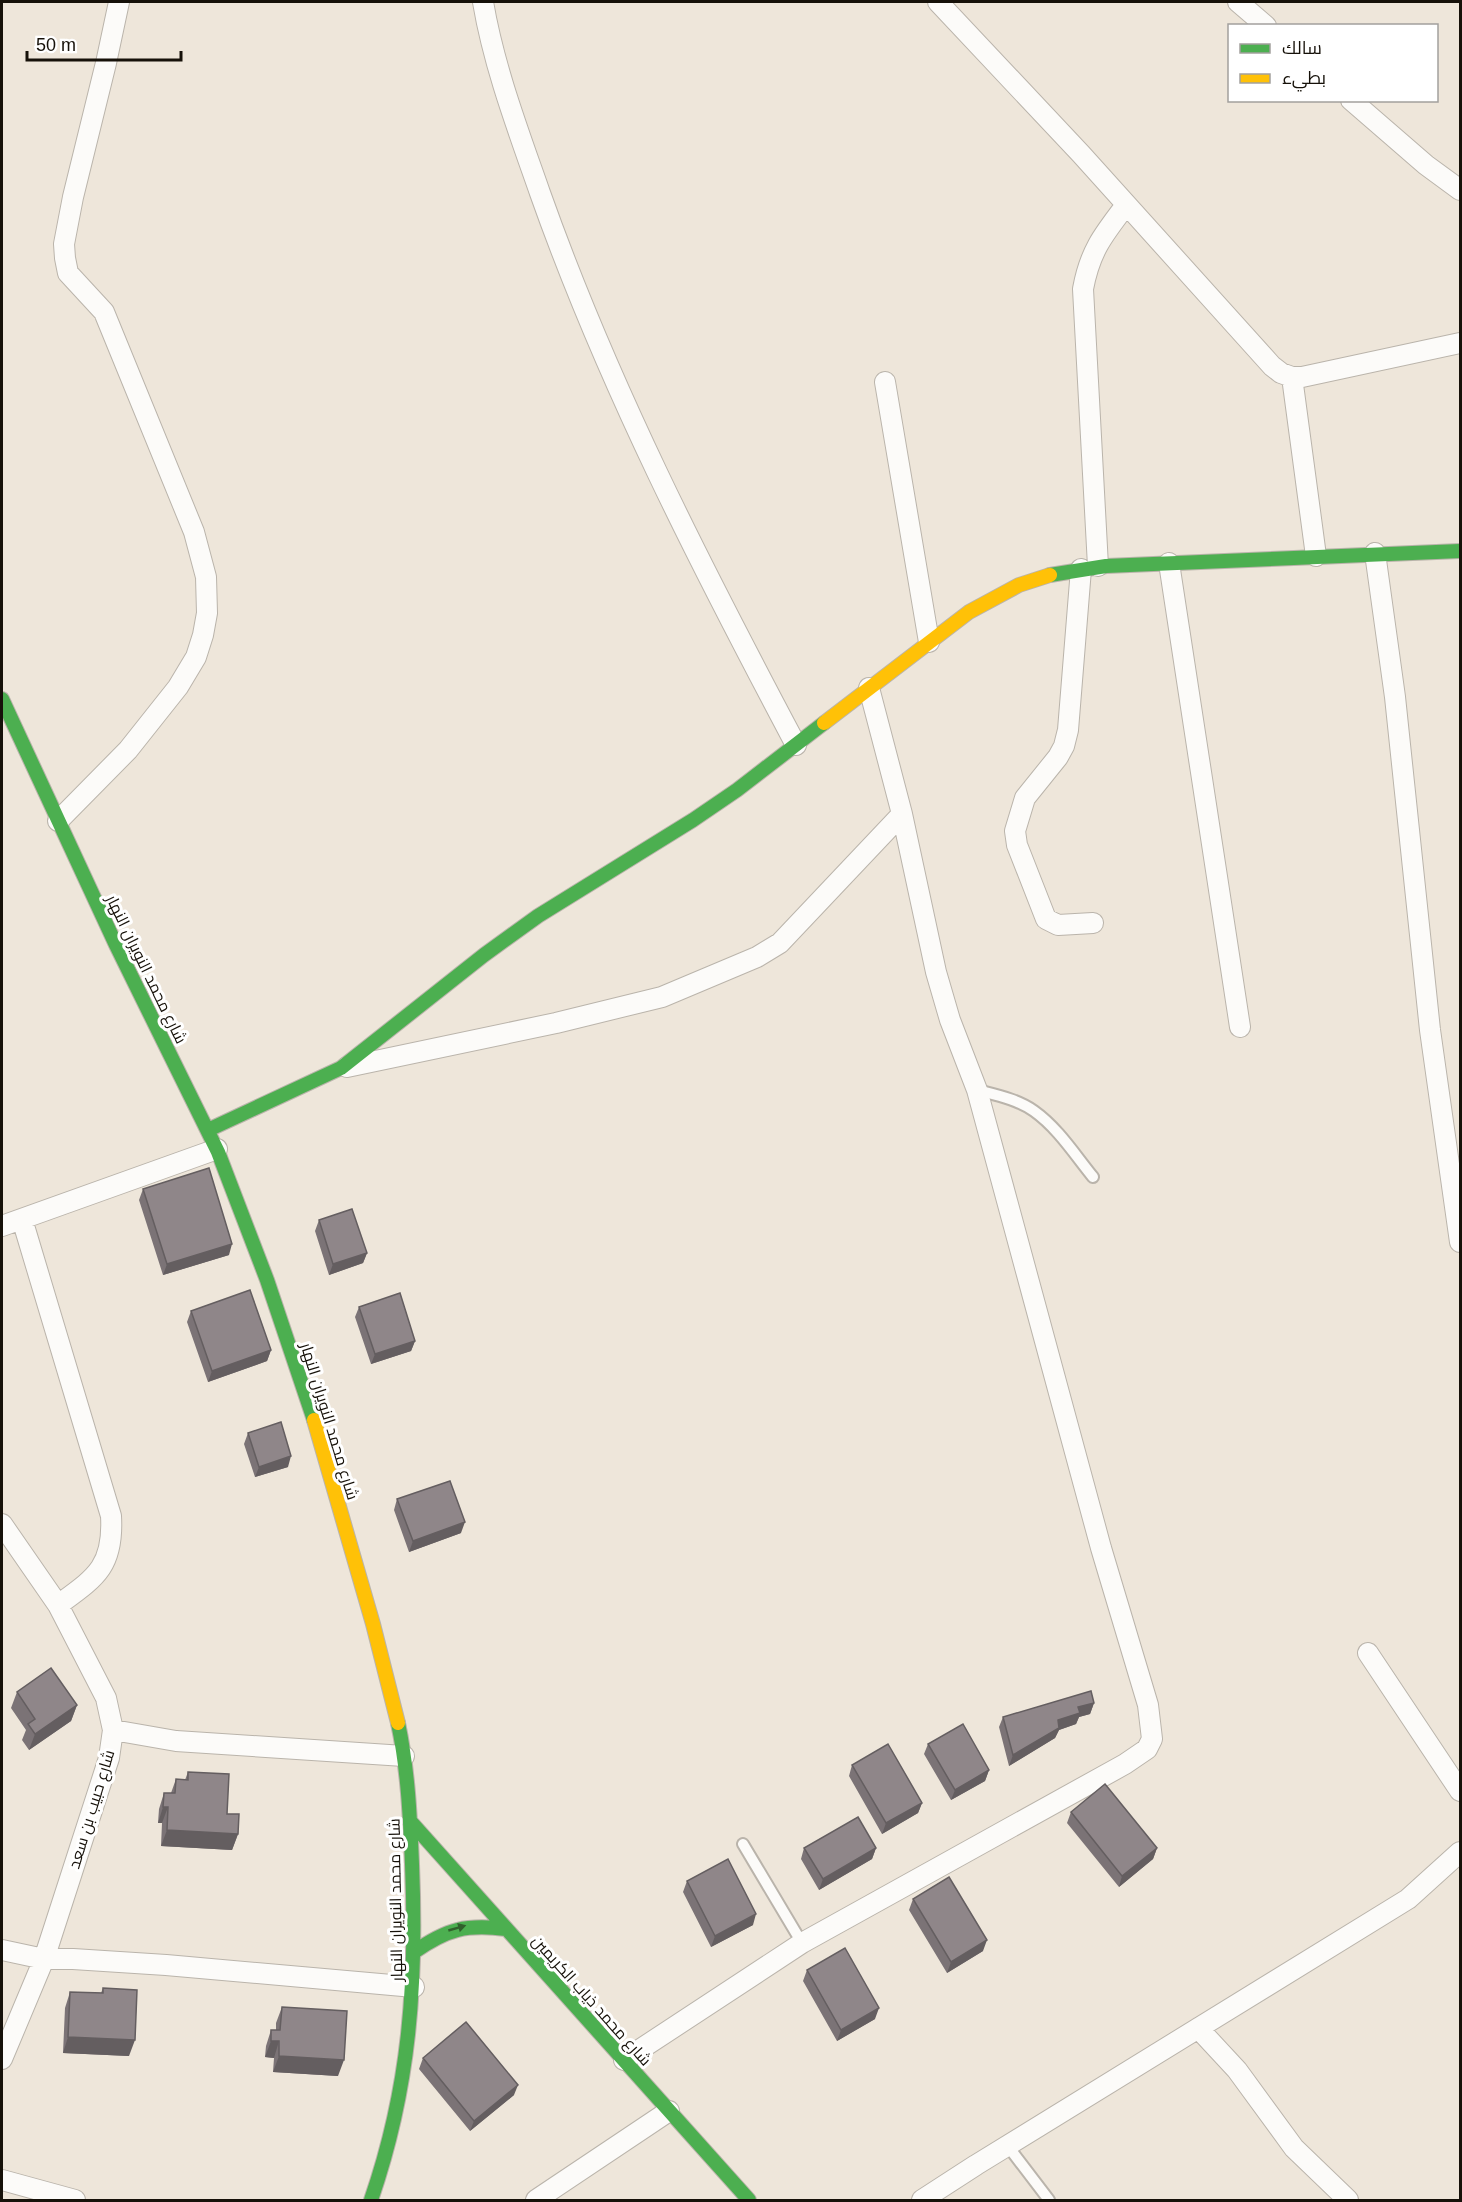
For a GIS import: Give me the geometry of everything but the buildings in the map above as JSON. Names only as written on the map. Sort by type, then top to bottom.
[{"type":"street","points":[[58,821],[128,750],[178,687],[196,657],[207,613],[206,577],[194,532],[104,312],[68,273],[64,258],[64,244],[71,206],[119,2]]},
{"type":"street","points":[[483,2],[507,100],[565,265],[594,337],[638,434],[718,597],[796,745]]},
{"type":"street","points":[[938,2],[1272,366],[1281,373],[1292,377],[1319,374],[1461,344]]},
{"type":"street","points":[[1238,2],[1264,24]]},
{"type":"street","points":[[1353,102],[1426,165],[1461,190]]},
{"type":"street","points":[[1093,923],[1058,925],[1046,919],[1015,837],[1025,798],[1058,757],[1064,746],[1068,730],[1089,568],[1083,289],[1091,255],[1099,240],[1126,205]]},
{"type":"street","points":[[1292,377],[1316,556]]},
{"type":"street","points":[[885,382],[929,642]]},
{"type":"street","points":[[341,1068],[484,955],[538,916],[693,820],[737,790],[969,612],[997,594],[1025,581],[1062,571],[1089,568],[1375,553],[1461,551]]},
{"type":"street","points":[[1375,553],[1395,697],[1430,1030],[1461,1242]]},
{"type":"street","points":[[1169,563],[1240,1027]]},
{"type":"street","points":[[624,2060],[802,1943],[1125,1764],[1147,1749],[1152,1739],[1148,1705],[1101,1548],[977,1090],[950,1020],[936,972],[902,814],[869,688]]},
{"type":"street","name":"شارع محمد النويران النهار","points":[[2,699],[58,821],[217,1149],[269,1289],[320,1439],[367,1600],[393,1701],[404,1756],[410,1821],[414,1987],[411,2027],[397,2115],[386,2164],[371,2200]]},
{"type":"street","points":[[208,1130],[341,1068],[556,1023],[662,997],[757,957],[780,943],[902,814]]},
{"type":"street","points":[[2,1226],[217,1149]]},
{"type":"street","points":[[22,1220],[111,1516],[112,1532],[102,1568],[90,1581],[58,1605]]},
{"type":"street","points":[[2,1524],[58,1605],[106,1698],[113,1730]]},
{"type":"street","points":[[1368,1653],[1461,1791]]},
{"type":"street","name":"شارع حبيب بن سعد","points":[[2,2059],[44,1959],[109,1758],[113,1730],[176,1742],[404,1756]]},
{"type":"street","name":"شارع محمد ذياب الكريمين","points":[[410,1821],[749,2200]]},
{"type":"street","points":[[922,2200],[1007,2145],[1408,1899],[1461,1852]]},
{"type":"street","points":[[414,1952],[435,1937],[452,1929],[467,1926],[506,1929]]},
{"type":"street","points":[[2,1950],[44,1959],[166,1965],[414,1987]]},
{"type":"street","points":[[1198,2028],[1237,2070],[1294,2148],[1348,2200]]},
{"type":"street","points":[[536,2200],[669,2111]]},
{"type":"street","points":[[2,2180],[75,2200]]},
{"type":"lane","points":[[977,1090],[1012,1100],[1033,1110],[1052,1126],[1093,1177]]},
{"type":"lane","points":[[743,1844],[802,1943]]},
{"type":"lane","points":[[1007,2145],[1049,2200]]},
{"type":"traffic: fast","points":[[1050,575],[1106,566],[1460,551]]},
{"type":"traffic: fast","points":[[2,699],[116,945],[218,1152],[267,1280],[314,1420]]},
{"type":"traffic: fast","points":[[208,1130],[341,1068],[484,955],[538,916],[693,820],[737,790],[824,723]]},
{"type":"traffic: fast","points":[[371,2200],[395,2117],[412,1993],[413,1908],[410,1828],[406,1776],[398,1723]]},
{"type":"traffic: fast","points":[[410,1821],[749,2200]]},
{"type":"traffic: fast","points":[[414,1952],[437,1938],[457,1930],[479,1927],[506,1929]]},
{"type":"traffic: slow","points":[[824,723],[969,612],[1019,585],[1050,575]]},
{"type":"traffic: slow","points":[[314,1420],[373,1624],[398,1723]]}]
